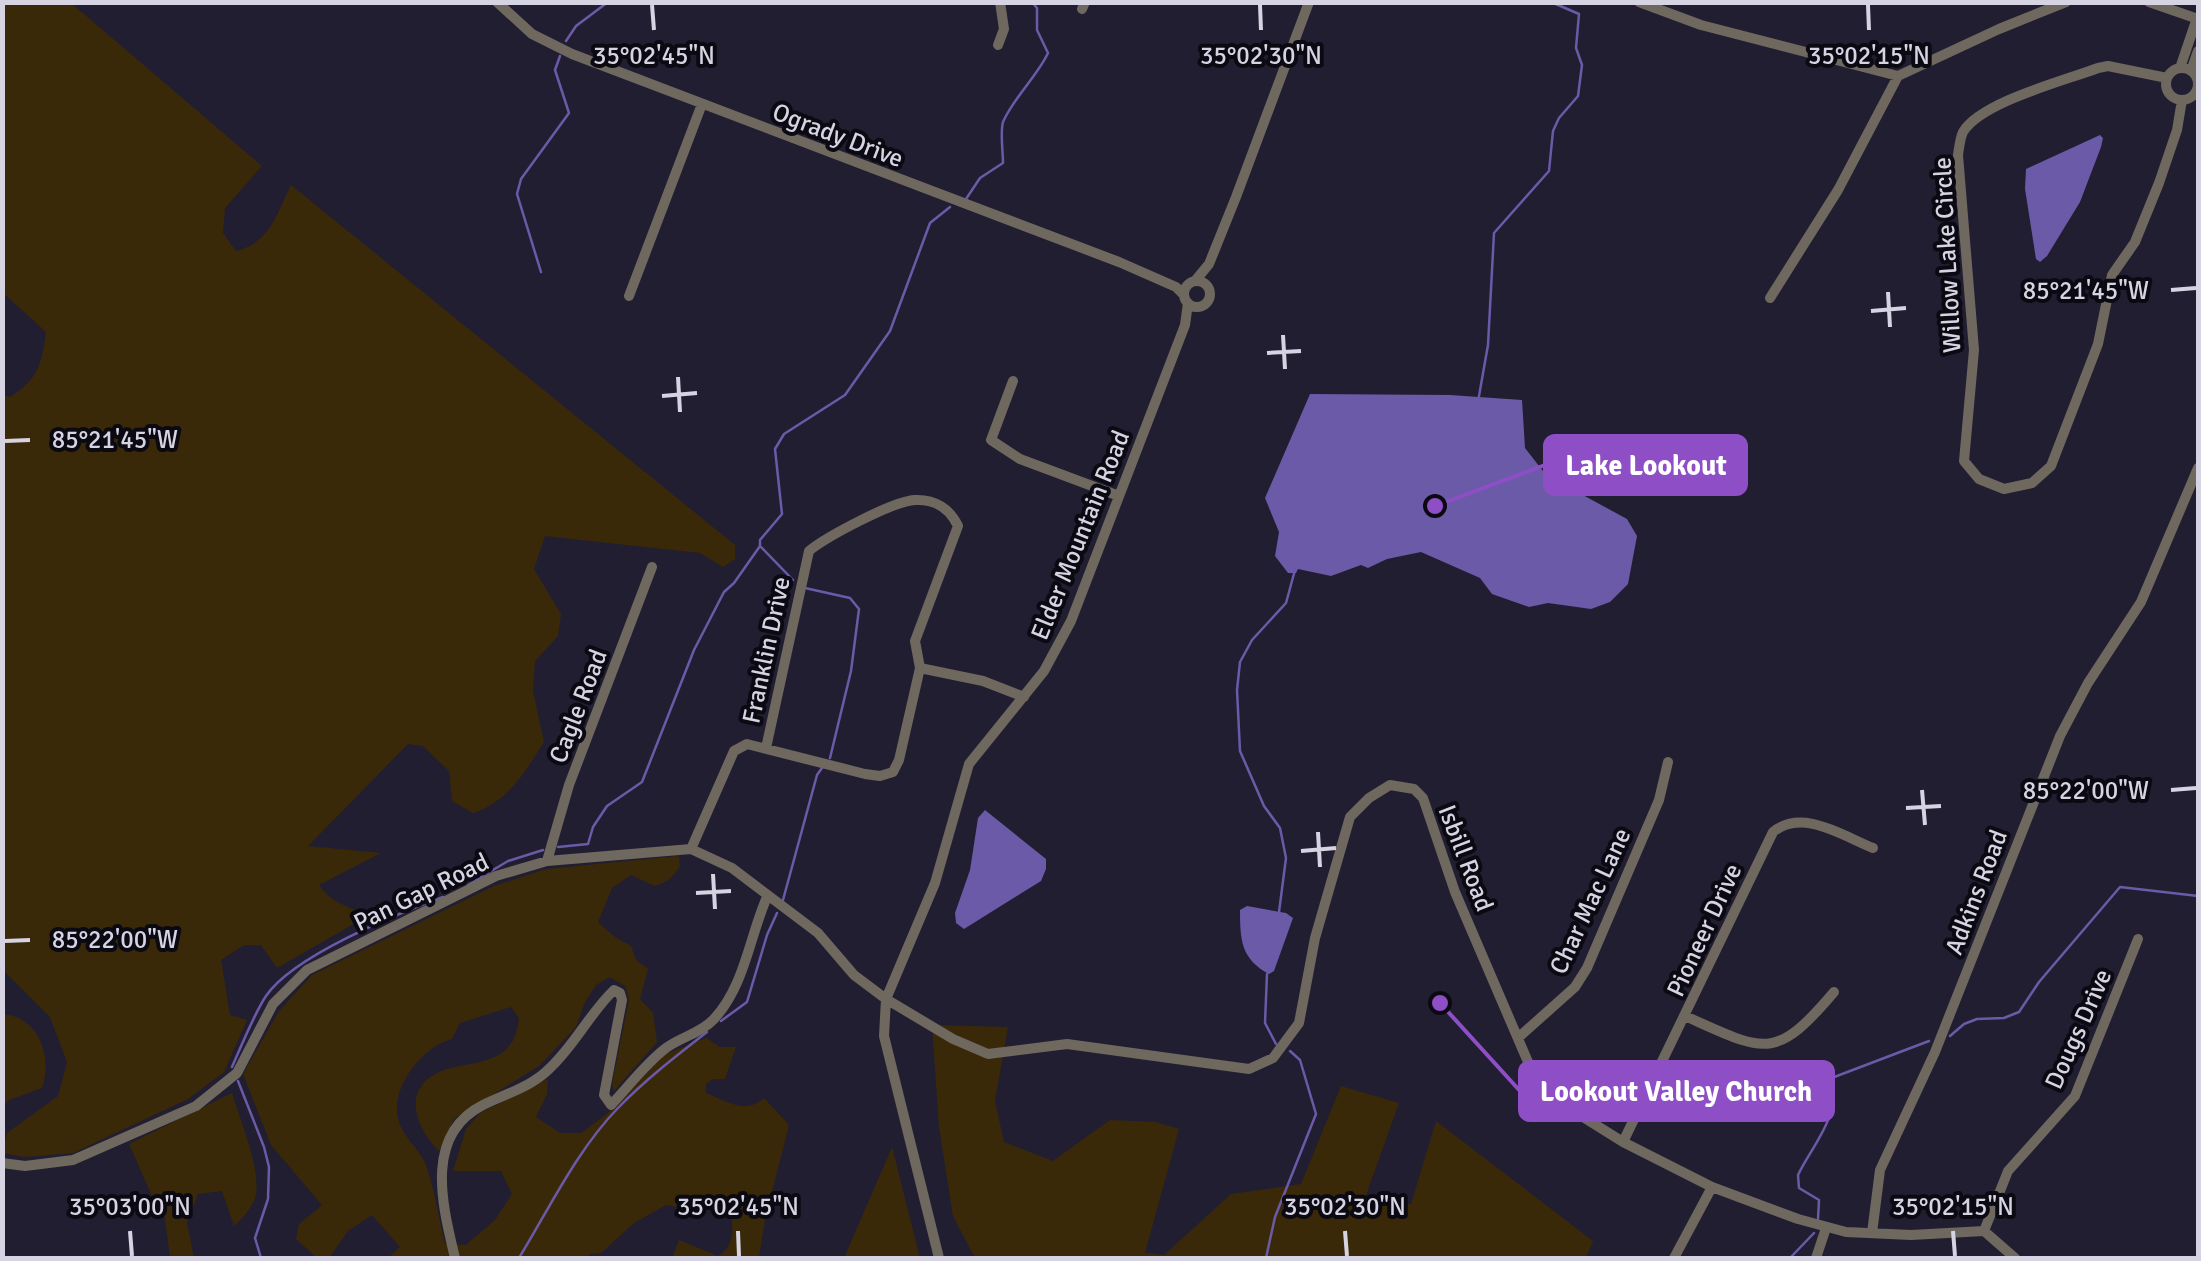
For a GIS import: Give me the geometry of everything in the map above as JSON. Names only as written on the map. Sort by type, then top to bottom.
[{"type":"street","name":"Ogrady Drive","points":[[497,2],[532,34],[572,54],[1186,290]]},
{"type":"street","points":[[998,45],[1004,29],[1000,2]]},
{"type":"street","name":"Elder Mountain Road","points":[[1186,325],[1186,290],[1209,264],[1309,2]]},
{"type":"street","points":[[1639,2],[1701,25],[1898,76]]},
{"type":"street","points":[[1770,298],[1838,190],[1898,76],[2066,2]]},
{"type":"street","points":[[2148,2],[2198,18]]},
{"type":"street","name":"Willow Lake Circle","points":[[2167,78],[2108,66],[2098,68],[1999,106],[1976,118],[1962,134],[1958,155],[1974,360],[1964,462],[1979,479],[2004,489],[2020,487],[2032,483],[2051,466],[2098,344],[2112,274],[2135,242],[2152,201],[2182,100],[2190,97],[2198,86],[2186,69],[2198,18]]},
{"type":"street","name":"Willow Lake Circle","points":[[2186,69],[2198,51]]},
{"type":"street","points":[[2182,100],[2172,96],[2167,78],[2186,69]]},
{"type":"street","points":[[628,296],[702,104]]},
{"type":"street","name":"Elder Mountain Road","points":[[939,1258],[884,1036],[886,999],[935,883],[969,764],[1044,671],[1071,622],[1186,325],[1209,300],[1209,264]]},
{"type":"street","points":[[1186,290],[1209,288]]},
{"type":"street","points":[[1186,290],[1200,307]]},
{"type":"street","points":[[1014,380],[991,440],[1020,459],[1119,496]]},
{"type":"street","name":"Adkins Road","points":[[1872,1233],[1880,1170],[1936,1052],[2060,736],[2088,683],[2141,602],[2194,496],[2198,468]]},
{"type":"street","name":"Franklin Drive","points":[[691,849],[734,751],[747,744],[766,748],[808,551],[825,538],[911,500],[932,502],[952,512],[958,526],[915,641],[920,668]]},
{"type":"street","name":"Cagle Road","points":[[547,861],[569,786],[652,567]]},
{"type":"street","points":[[766,748],[865,774],[889,774],[899,760],[920,668],[983,681],[1024,697]]},
{"type":"street","name":"Char Mac Lane","points":[[1519,1037],[1574,988],[1587,968],[1659,800],[1668,762]]},
{"type":"street","name":"Isbill Road","points":[[886,999],[953,1039],[988,1054],[1067,1044],[1250,1068],[1273,1058],[1299,1023],[1315,938],[1350,817],[1390,785],[1404,785],[1423,798],[1455,892],[1540,1090],[1623,1142],[1712,1187],[1826,1228],[1872,1233],[1984,1231]]},
{"type":"street","name":"Pioneer Drive","points":[[1623,1142],[1773,832],[1792,820],[1809,822],[1873,848]]},
{"type":"street","points":[[691,849],[732,868],[818,934],[854,974],[886,999]]},
{"type":"street","name":"Pan Gap Road","points":[[2,1163],[26,1166],[73,1160],[196,1106],[237,1073],[273,1004],[306,970],[496,876],[547,861],[691,849]]},
{"type":"street","points":[[454,1258],[441,1199],[440,1172],[451,1137],[462,1121],[479,1106],[528,1086],[551,1067],[574,1045],[598,1005],[614,990],[622,1000],[604,1095],[612,1105],[666,1048],[711,1023],[745,966],[756,923],[768,897]]},
{"type":"street","name":"Dougs Drive","points":[[1984,1231],[2008,1171],[2075,1096],[2138,940]]},
{"type":"street","points":[[1685,1016],[1754,1046],[1773,1046],[1806,1026],[1834,992]]},
{"type":"street","points":[[1674,1258],[1712,1187]]},
{"type":"street","points":[[1816,1258],[1826,1228]]},
{"type":"street","points":[[1984,1231],[2015,1258]]},
{"type":"shaded area","points":[[3,2],[71,3],[262,166],[225,208],[223,233],[236,251],[265,234],[291,185],[735,545],[735,559],[723,567],[700,553],[545,536],[534,569],[561,614],[558,636],[535,661],[533,691],[544,742],[514,785],[486,808],[473,813],[452,801],[449,771],[423,746],[408,744],[308,846],[381,853],[319,885],[364,918],[277,968],[261,945],[244,945],[221,960],[230,1015],[247,1020],[224,1072],[188,1099],[73,1153],[25,1157],[3,1153],[7,1133],[58,1096],[67,1062],[50,1017],[3,970],[3,395],[10,397],[33,377],[46,332],[3,293]]},
{"type":"shaded area","points":[[2100,135],[2101,147],[2080,202],[2040,262],[2036,259],[2025,189],[2026,169]]},
{"type":"shaded area","points":[[1310,394],[1522,400],[1525,448],[1546,475],[1627,519],[1637,536],[1628,584],[1610,602],[1591,609],[1548,603],[1529,607],[1492,594],[1480,578],[1421,552],[1331,576],[1298,569],[1288,573],[1275,556],[1279,532],[1265,498]]},
{"type":"shaded area","points":[[985,810],[1046,859],[1046,869],[1041,881],[964,929],[956,923],[955,913],[970,870],[978,818]]},
{"type":"shaded area","points":[[679,856],[680,867],[669,880],[655,886],[631,875],[612,888],[598,922],[631,946],[636,960],[648,969],[640,999],[653,1013],[657,1042],[614,1091],[612,1084],[629,1000],[625,986],[610,977],[596,985],[576,1027],[539,1066],[454,1119],[439,1151],[419,1122],[419,1090],[437,1073],[503,1052],[513,1041],[519,1018],[511,1007],[460,1023],[452,1039],[430,1050],[410,1071],[398,1097],[399,1122],[427,1168],[445,1244],[466,1245],[495,1220],[512,1194],[501,1171],[453,1171],[466,1129],[480,1113],[548,1079],[547,1094],[536,1117],[560,1133],[581,1133],[607,1114],[663,1055],[706,1038],[720,1047],[736,1047],[725,1079],[713,1079],[706,1084],[706,1093],[743,1106],[764,1098],[789,1125],[759,1258],[672,1258],[679,1240],[718,1256],[731,1240],[731,1205],[693,1199],[679,1207],[666,1205],[634,1223],[601,1253],[587,1258],[388,1258],[400,1247],[372,1215],[348,1231],[329,1258],[316,1257],[296,1239],[299,1224],[322,1205],[271,1145],[243,1074],[279,1011],[312,975],[494,886],[546,869]]},
{"type":"shaded area","points":[[1247,906],[1286,913],[1293,918],[1274,971],[1269,974],[1253,962],[1244,948],[1240,910]]},
{"type":"shaded area","points":[[3,1014],[26,1022],[34,1031],[46,1064],[42,1088],[3,1106]]},
{"type":"shaded area","points":[[932,1025],[1008,1027],[995,1101],[1004,1142],[1053,1161],[1110,1120],[1156,1122],[1179,1129],[1145,1253],[1164,1255],[1231,1194],[1301,1184],[1341,1086],[1399,1103],[1365,1198],[1411,1204],[1436,1121],[1593,1241],[1586,1258],[975,1258],[953,1216],[939,1127]]},
{"type":"shaded area","points":[[232,1093],[252,1157],[255,1198],[234,1226],[222,1191],[198,1194],[187,1222],[194,1258],[170,1258],[165,1218],[129,1144]]},
{"type":"shaded area","points":[[892,1147],[920,1258],[844,1258]]},
{"type":"waterway","points":[[566,41],[576,26],[608,2]]},
{"type":"waterway","points":[[966,199],[980,178],[1003,163],[1003,122],[1048,53],[1037,30],[1037,8],[1032,2]]},
{"type":"waterway","points":[[1479,396],[1488,345],[1494,233],[1549,171],[1553,131],[1578,96],[1582,65],[1576,48],[1579,14],[1551,2]]},
{"type":"waterway","points":[[541,272],[517,194],[521,179],[569,113],[555,70],[560,56]]},
{"type":"waterway","points":[[558,847],[588,844],[593,827],[607,806],[642,782],[694,650],[724,592],[782,514],[775,449],[784,434],[845,395],[890,331],[930,223],[950,207]]},
{"type":"waterway","points":[[761,547],[793,580]]},
{"type":"waterway","points":[[1279,912],[1286,858],[1280,828],[1264,806],[1240,751],[1237,690],[1240,662],[1252,640],[1286,603],[1295,570]]},
{"type":"waterway","points":[[805,588],[850,598],[859,609],[851,671],[830,758]]},
{"type":"waterway","points":[[783,900],[822,768]]},
{"type":"waterway","points":[[468,885],[508,861],[543,850]]},
{"type":"waterway","points":[[1950,1036],[1977,1019],[2004,1018],[2019,1012],[2039,982],[2120,887],[2198,896]]},
{"type":"waterway","points":[[232,1067],[262,1003],[279,981],[347,938],[443,897]]},
{"type":"waterway","points":[[721,1021],[747,1002],[777,913]]},
{"type":"waterway","points":[[1267,974],[1265,1023],[1276,1044]]},
{"type":"waterway","points":[[519,1258],[603,1124],[639,1088],[707,1032]]},
{"type":"waterway","points":[[1818,1219],[1819,1200],[1799,1188],[1798,1175],[1830,1116],[1833,1091],[1829,1079],[1929,1041]]},
{"type":"waterway","points":[[1266,1258],[1275,1217],[1316,1114],[1300,1060],[1290,1051]]},
{"type":"waterway","points":[[238,1081],[269,1167],[268,1199],[255,1238],[261,1258]]},
{"type":"waterway","points":[[1790,1258],[1814,1233]]},
{"type":"place","name":"Lake Lookout","points":[[1435,506]]},
{"type":"place","name":"Lookout Valley Church","points":[[1440,1003]]}]
